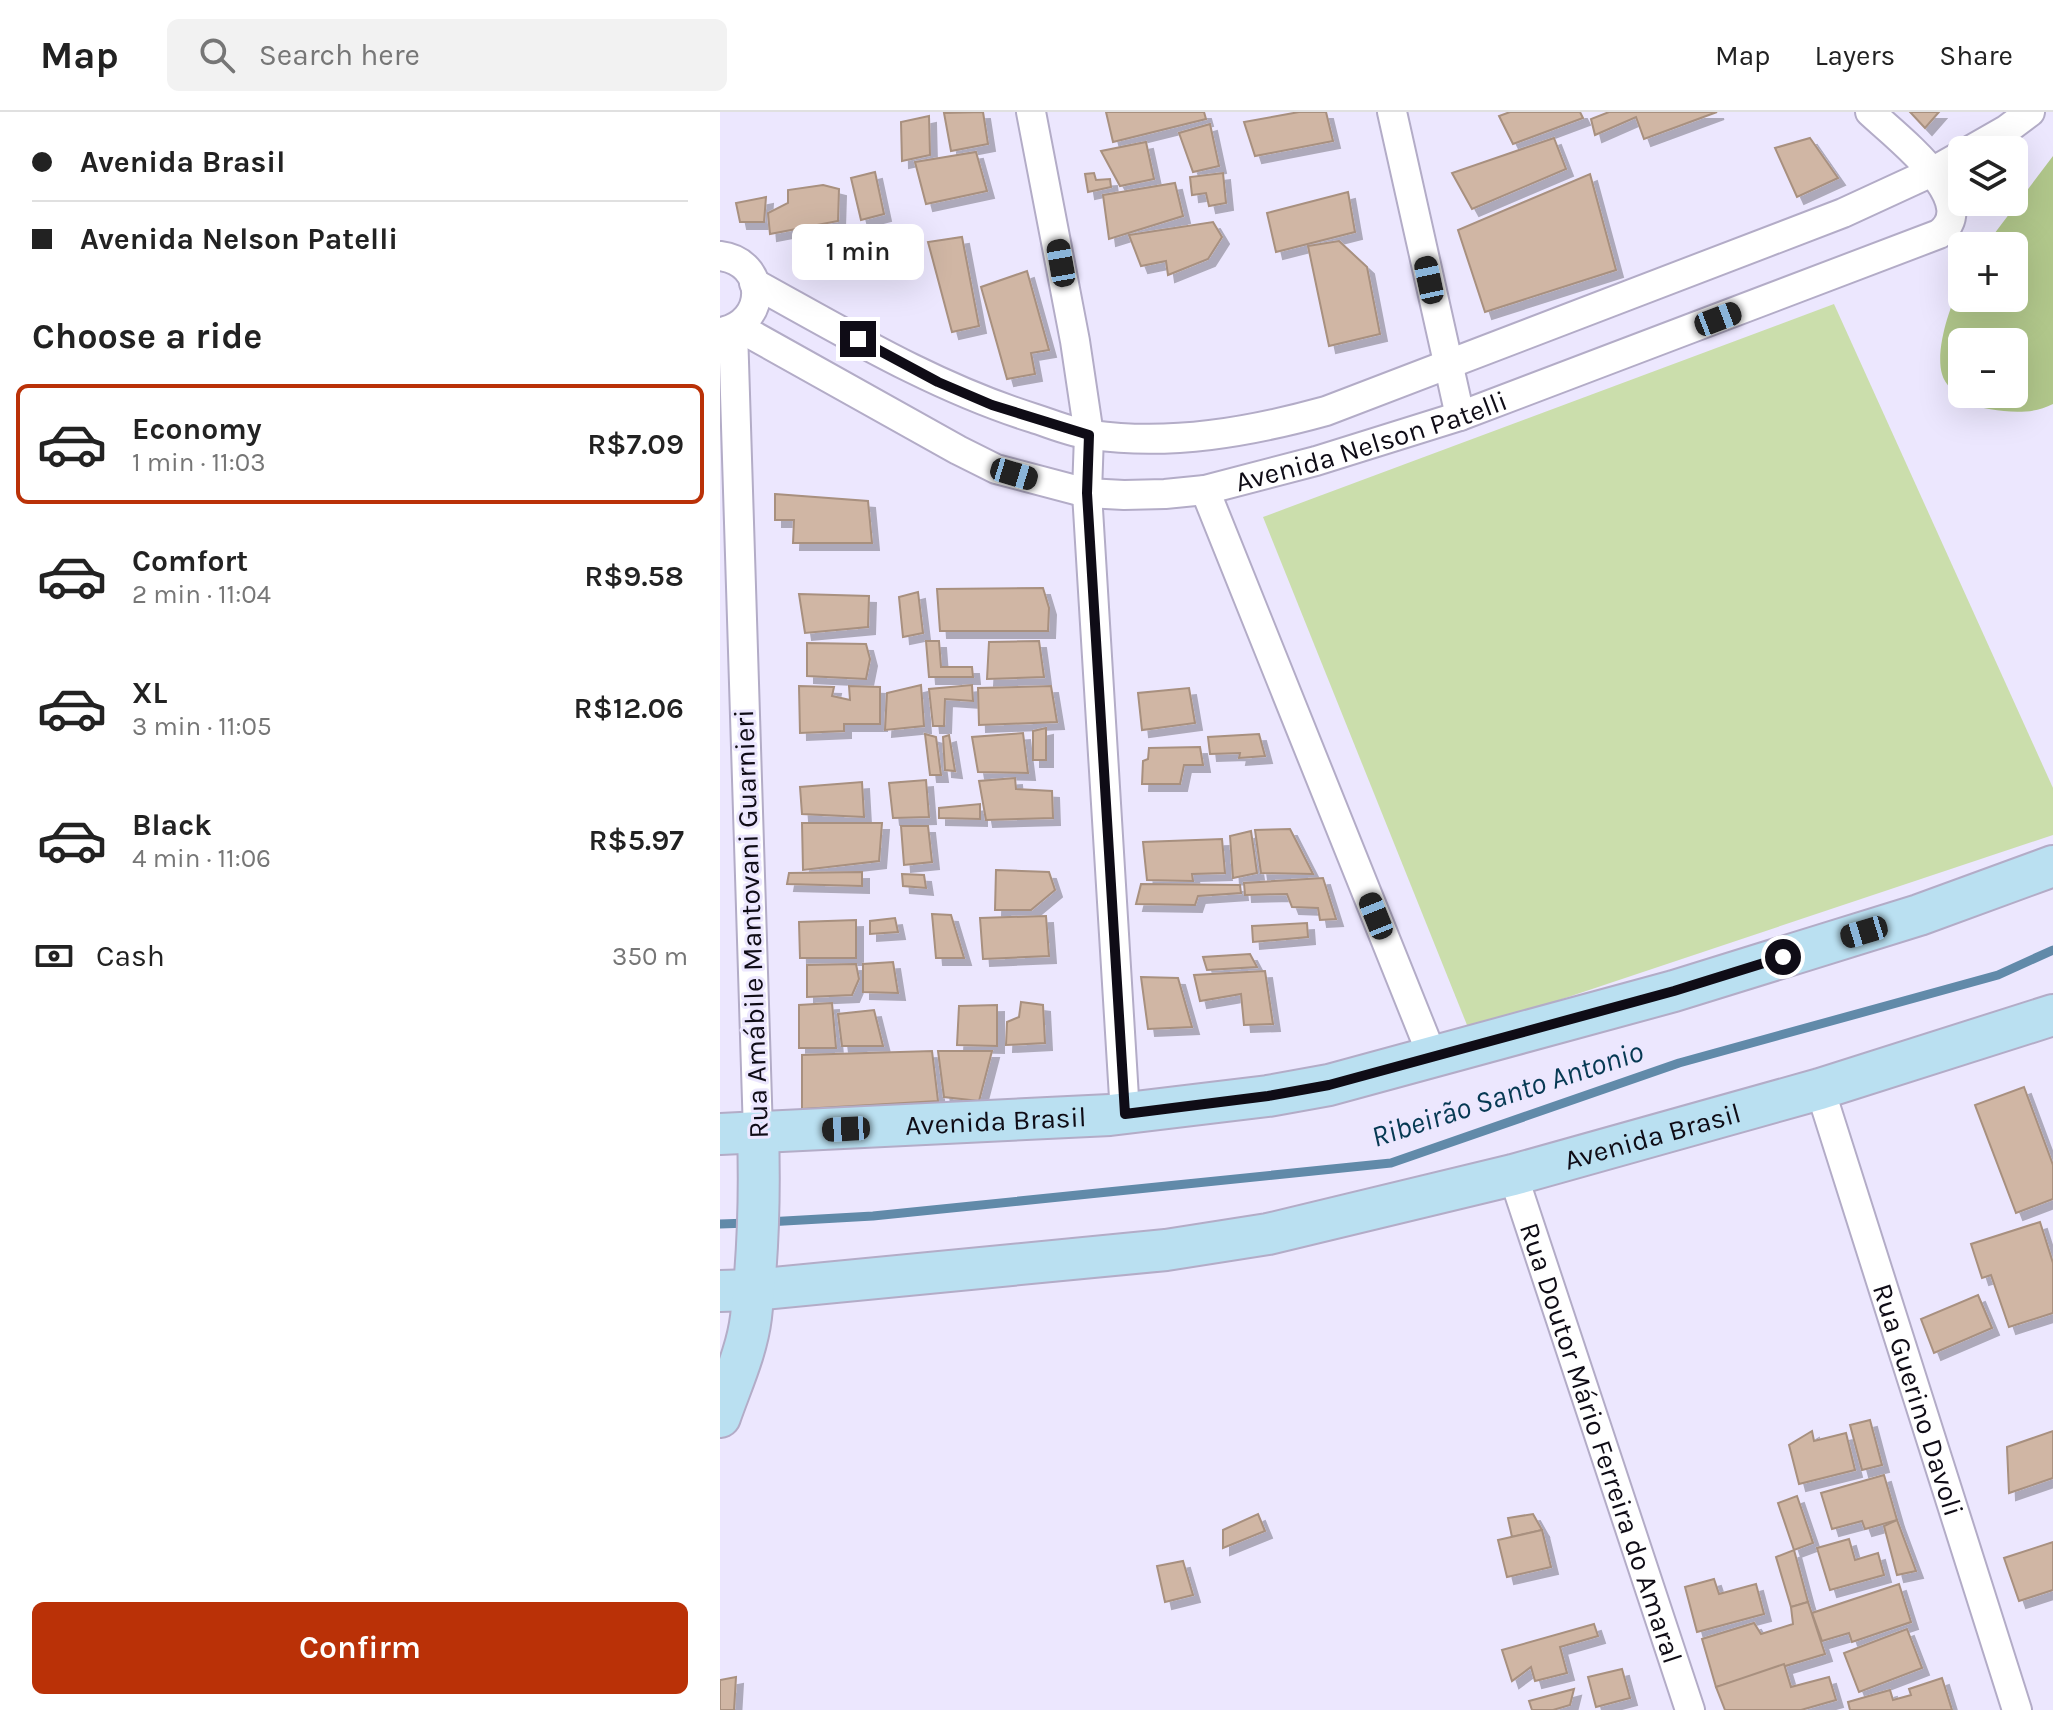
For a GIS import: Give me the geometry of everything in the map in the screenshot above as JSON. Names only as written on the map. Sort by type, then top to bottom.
[{"type":"main road","name":"Avenida Brasil","points":[[745,1138],[1125,1114],[1329,1085],[1674,991],[1919,915],[2053,866]]},
{"type":"main road","name":"Avenida Brasil","points":[[742,1278],[1166,1250],[1268,1234],[1513,1175],[1820,1089],[2053,1015]]},
{"type":"main road","name":"Rua Amábile Mantovani Guarnieri","points":[[720,1417],[751,1318],[742,1278],[745,1138]]},
{"type":"street","points":[[1031,112],[1075,341],[1089,435],[1087,493],[1125,1114]]},
{"type":"street","points":[[1392,112],[1460,416]]},
{"type":"street","points":[[1870,112],[1932,172]]},
{"type":"street","points":[[1996,136],[2030,112]]},
{"type":"street","name":"Avenida Nelson Patelli","points":[[720,256],[743,265],[754,283],[938,382],[992,405],[1089,435],[1201,437],[1272,426],[1326,411],[1843,213],[1948,163]]},
{"type":"street","name":"Avenida Nelson Patelli","points":[[730,330],[996,469],[1087,493],[1124,495],[1205,490],[1316,461],[1460,416],[1939,234],[1949,227],[1953,208],[1949,195],[1932,172]]},
{"type":"street","points":[[730,330],[746,321],[755,303],[754,283]]},
{"type":"street","name":"Rua Amábile Mantovani Guarnieri","points":[[730,330],[731,657],[745,1138]]},
{"type":"street","points":[[1205,490],[1433,1058]]},
{"type":"street","name":"Rua Guerino Davoli","points":[[1820,1089],[2017,1710]]},
{"type":"street","name":"Rua Doutor Mário Ferreira do Amaral","points":[[1513,1175],[1690,1710]]},
{"type":"green space","points":[[2053,156],[2053,404],[2021,412],[1986,408],[2028,408],[2028,328],[1948,328],[1948,386],[1943,378],[1940,353],[1950,312],[2028,312],[2028,232],[1996,232],[2008,216],[2028,216],[2028,189]]},
{"type":"green space","points":[[1834,304],[2053,788],[2053,835],[1469,1030],[1263,517]]},
{"type":"building","points":[[983,112],[988,144],[951,151],[944,113]]},
{"type":"building","points":[[1106,112],[1204,112],[1206,119],[1113,142]]},
{"type":"building","points":[[1299,112],[1326,112],[1333,141],[1255,156],[1244,122]]},
{"type":"building","points":[[1510,112],[1580,112],[1583,118],[1513,144],[1499,116]]},
{"type":"building","points":[[1609,112],[1717,112],[1644,139],[1636,117],[1595,135],[1591,119]]},
{"type":"building","points":[[1910,112],[1939,112],[1925,128]]},
{"type":"building","points":[[929,116],[930,155],[902,161],[901,122]]},
{"type":"building","points":[[1210,124],[1219,166],[1193,172],[1179,133]]},
{"type":"building","points":[[1554,138],[1566,169],[1472,209],[1452,173]]},
{"type":"building","points":[[1810,138],[1838,178],[1797,197],[1775,148]]},
{"type":"building","points":[[1146,142],[1154,179],[1120,186],[1101,151]]},
{"type":"building","points":[[976,152],[987,191],[926,204],[915,162]]},
{"type":"building","points":[[875,172],[884,214],[861,220],[851,178]]},
{"type":"building","points":[[1094,173],[1096,180],[1110,179],[1111,187],[1088,192],[1085,174]]},
{"type":"building","points":[[1223,173],[1226,203],[1209,206],[1206,193],[1192,195],[1190,177]]},
{"type":"building","points":[[1590,174],[1616,270],[1485,312],[1458,230]]},
{"type":"building","points":[[1175,183],[1183,216],[1109,239],[1103,195]]},
{"type":"building","points":[[823,185],[839,189],[838,221],[770,234],[768,213],[788,203],[788,190]]},
{"type":"building","points":[[1348,192],[1355,232],[1276,252],[1267,213]]},
{"type":"building","points":[[766,197],[764,222],[740,222],[736,203]]},
{"type":"building","points":[[1213,222],[1222,237],[1208,259],[1168,275],[1166,261],[1141,266],[1129,235]]},
{"type":"building","points":[[962,237],[979,326],[952,332],[928,242]]},
{"type":"building","points":[[1339,241],[1367,267],[1380,334],[1329,346],[1308,246]]},
{"type":"building","points":[[1027,271],[1049,350],[1031,353],[1035,374],[1007,379],[981,287]]},
{"type":"building","points":[[775,494],[868,501],[872,543],[793,543],[794,520],[775,520]]},
{"type":"building","points":[[1043,588],[1049,608],[1048,631],[940,631],[937,589]]},
{"type":"building","points":[[918,592],[923,633],[903,637],[899,597]]},
{"type":"building","points":[[799,594],[869,596],[868,627],[805,633]]},
{"type":"building","points":[[926,641],[939,641],[941,667],[972,667],[973,677],[929,677]]},
{"type":"building","points":[[1039,641],[1044,677],[987,679],[989,642]]},
{"type":"building","points":[[807,643],[866,644],[870,659],[866,679],[807,676]]},
{"type":"building","points":[[921,685],[924,726],[885,730],[887,693]]},
{"type":"building","points":[[972,685],[973,701],[945,699],[944,726],[933,726],[929,689]]},
{"type":"building","points":[[799,686],[834,687],[832,696],[850,700],[849,686],[880,687],[880,724],[844,724],[844,731],[800,733]]},
{"type":"building","points":[[1051,686],[1057,722],[979,725],[978,688]]},
{"type":"building","points":[[1189,688],[1195,723],[1142,730],[1138,693]]},
{"type":"building","points":[[1046,728],[1046,760],[1033,760],[1033,731]]},
{"type":"building","points":[[1023,733],[1028,773],[978,772],[972,737]]},
{"type":"building","points":[[925,734],[936,737],[941,775],[930,775]]},
{"type":"building","points":[[1259,734],[1265,756],[1239,758],[1240,753],[1210,754],[1208,737]]},
{"type":"building","points":[[949,735],[955,771],[945,770],[943,737]]},
{"type":"building","points":[[1200,747],[1203,765],[1184,765],[1180,784],[1142,784],[1143,761],[1148,759],[1149,748]]},
{"type":"building","points":[[1015,778],[1016,789],[1052,791],[1053,818],[986,820],[979,781]]},
{"type":"building","points":[[926,780],[929,817],[893,818],[889,783]]},
{"type":"building","points":[[862,782],[864,817],[802,814],[800,787]]},
{"type":"building","points":[[980,804],[980,819],[939,818],[939,808]]},
{"type":"building","points":[[802,823],[882,823],[879,861],[803,870]]},
{"type":"building","points":[[901,826],[928,826],[932,862],[904,865]]},
{"type":"building","points":[[1290,829],[1313,874],[1261,873],[1255,830]]},
{"type":"building","points":[[1251,831],[1257,873],[1233,878],[1230,836]]},
{"type":"building","points":[[1222,839],[1225,873],[1192,874],[1193,881],[1147,880],[1143,842]]},
{"type":"building","points":[[996,870],[1049,872],[1055,890],[1031,910],[995,910]]},
{"type":"building","points":[[862,872],[862,886],[787,884],[789,873]]},
{"type":"building","points":[[902,874],[924,875],[926,888],[903,886]]},
{"type":"building","points":[[1323,878],[1336,919],[1320,920],[1318,908],[1292,907],[1287,894],[1245,895],[1244,883]]},
{"type":"building","points":[[1141,884],[1240,885],[1241,893],[1198,896],[1195,905],[1136,904]]},
{"type":"building","points":[[932,914],[951,915],[964,958],[936,958]]},
{"type":"building","points":[[1046,916],[1049,956],[983,959],[980,918]]},
{"type":"building","points":[[895,918],[898,932],[870,934],[870,921]]},
{"type":"building","points":[[856,920],[856,958],[800,958],[799,922]]},
{"type":"building","points":[[1307,923],[1308,937],[1253,942],[1252,926]]},
{"type":"building","points":[[1250,954],[1257,967],[1207,970],[1203,957]]},
{"type":"building","points":[[893,962],[898,993],[863,992],[863,964]]},
{"type":"building","points":[[856,964],[859,979],[852,995],[807,997],[807,965]]},
{"type":"building","points":[[1265,971],[1273,1024],[1244,1025],[1241,994],[1200,1001],[1194,975]]},
{"type":"building","points":[[1141,977],[1178,978],[1192,1027],[1148,1029]]},
{"type":"building","points":[[1021,1002],[1043,1005],[1045,1043],[1006,1045],[1007,1022],[1019,1017]]},
{"type":"building","points":[[832,1003],[836,1048],[799,1048],[799,1005]]},
{"type":"building","points":[[997,1005],[997,1046],[957,1045],[959,1006]]},
{"type":"building","points":[[874,1010],[883,1046],[842,1046],[838,1014]]},
{"type":"building","points":[[932,1051],[938,1101],[802,1109],[802,1055]]},
{"type":"building","points":[[938,1051],[992,1051],[979,1101],[944,1097]]},
{"type":"building","points":[[2024,1087],[2053,1165],[2053,1199],[2016,1213],[1975,1105]]},
{"type":"building","points":[[2040,1222],[2053,1263],[2053,1313],[2009,1327],[1991,1275],[1982,1278],[1971,1244]]},
{"type":"building","points":[[1978,1295],[1992,1328],[1934,1353],[1921,1319]]},
{"type":"building","points":[[1870,1420],[1882,1465],[1862,1470],[1850,1425]]},
{"type":"building","points":[[1812,1431],[1814,1441],[1846,1433],[1855,1470],[1799,1484],[1789,1445]]},
{"type":"building","points":[[2053,1431],[2053,1478],[2009,1493],[2007,1447]]},
{"type":"building","points":[[1884,1475],[1897,1520],[1865,1529],[1862,1521],[1832,1529],[1821,1493]]},
{"type":"building","points":[[1797,1496],[1813,1543],[1794,1550],[1778,1503]]},
{"type":"building","points":[[1258,1514],[1265,1531],[1223,1548],[1223,1530]]},
{"type":"building","points":[[1533,1514],[1542,1530],[1512,1537],[1508,1518]]},
{"type":"building","points":[[1897,1520],[1916,1571],[1897,1575],[1884,1526]]},
{"type":"building","points":[[1542,1530],[1551,1567],[1507,1577],[1498,1540]]},
{"type":"building","points":[[1849,1539],[1855,1560],[1878,1553],[1884,1575],[1830,1590],[1817,1548]]},
{"type":"building","points":[[2053,1542],[2053,1590],[2019,1601],[2004,1558]]},
{"type":"building","points":[[1794,1550],[1808,1602],[1791,1607],[1776,1557]]},
{"type":"building","points":[[1183,1561],[1193,1595],[1165,1602],[1157,1566]]},
{"type":"building","points":[[1714,1579],[1719,1594],[1756,1584],[1764,1614],[1697,1632],[1685,1587]]},
{"type":"building","points":[[1899,1584],[1911,1622],[1852,1642],[1849,1633],[1822,1641],[1812,1613]]},
{"type":"building","points":[[1808,1602],[1825,1654],[1716,1687],[1702,1639],[1754,1623],[1761,1634],[1793,1624],[1791,1607]]},
{"type":"building","points":[[1594,1624],[1598,1636],[1560,1647],[1567,1673],[1535,1681],[1531,1667],[1512,1681],[1502,1650]]},
{"type":"building","points":[[1907,1629],[1922,1668],[1859,1692],[1844,1653]]},
{"type":"building","points":[[1784,1664],[1791,1687],[1829,1677],[1836,1700],[1801,1710],[1725,1710],[1716,1687]]},
{"type":"building","points":[[1622,1669],[1630,1698],[1596,1707],[1588,1677]]},
{"type":"building","points":[[736,1677],[734,1710],[720,1710],[720,1680]]},
{"type":"building","points":[[1942,1678],[1952,1710],[1850,1710],[1848,1702],[1890,1690],[1893,1700],[1911,1695],[1909,1689]]},
{"type":"building","points":[[1574,1689],[1570,1705],[1553,1710],[1532,1710],[1529,1701]]},
{"type":"waterway","name":"Ribeirão Santo Antonio","points":[[767,1222],[873,1216],[1391,1163],[1679,1063],[1998,975],[2053,950]]},
{"type":"waterway","name":"Ribeirão Santo Antonio","points":[[720,1224],[749,1223]]},
{"type":"route","points":[[858,339],[938,382],[992,405],[1089,435],[1087,493],[1125,1114],[1329,1085],[1674,991],[1783,957]]}]
